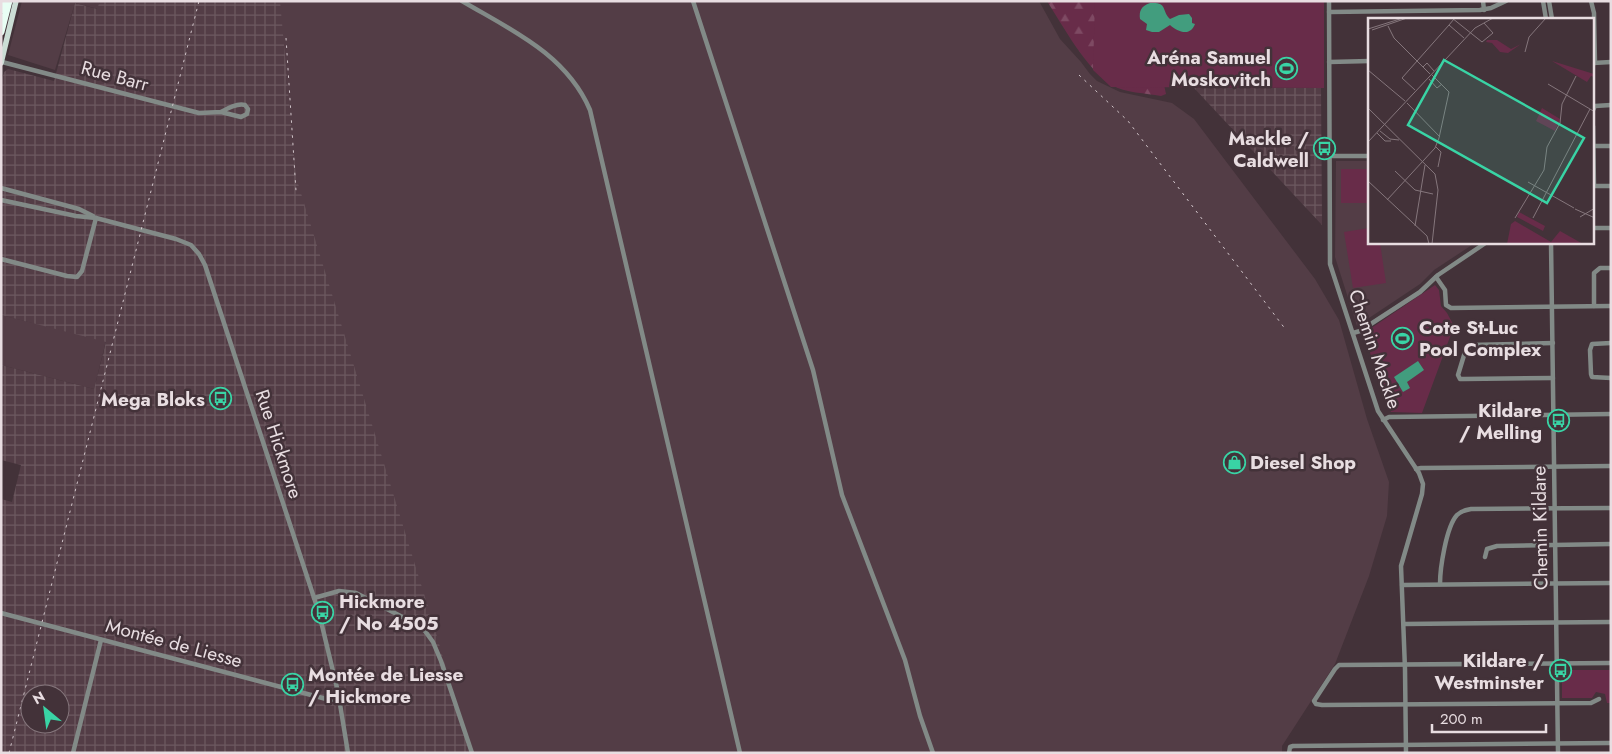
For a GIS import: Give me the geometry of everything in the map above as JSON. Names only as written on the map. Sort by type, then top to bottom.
[{"type":"highway","points":[[1,10],[4,1]]},
{"type":"highway","points":[[1,32],[9,1]]},
{"type":"main road","points":[[1,63],[16,1]]},
{"type":"street","points":[[462,1],[517,32],[558,63],[575,83],[590,110],[740,753]]},
{"type":"street","points":[[693,1],[813,370],[842,495],[905,660],[920,716],[933,753]]},
{"type":"street","name":"Chemin Mackle","points":[[1328,1],[1330,261],[1376,404],[1383,420],[1422,480],[1422,491],[1402,562],[1406,753]]},
{"type":"street","points":[[1484,1],[1484,10]]},
{"type":"street","points":[[1329,12],[1484,10],[1506,1]]},
{"type":"street","points":[[1543,1],[1546,18]]},
{"type":"street","points":[[1549,1],[1552,18]]},
{"type":"street","points":[[1591,1],[1594,13],[1594,62],[1611,62]]},
{"type":"street","points":[[1329,62],[1368,61]]},
{"type":"street","name":"Rue Barr","points":[[1,63],[206,114],[221,112],[242,117],[247,114],[248,109],[241,104],[221,112]]},
{"type":"street","points":[[1594,108],[1611,106]]},
{"type":"street","points":[[1594,146],[1611,146]]},
{"type":"street","points":[[1329,156],[1368,156]]},
{"type":"street","points":[[1594,186],[1611,186]]},
{"type":"street","points":[[1,188],[79,209],[96,218]]},
{"type":"street","points":[[1,200],[76,216],[96,218]]},
{"type":"street","points":[[1,259],[67,276],[78,276],[82,271],[96,218]]},
{"type":"street","name":"Rue Hickmore","points":[[96,218],[181,241],[191,246],[202,259],[314,598],[339,698],[348,753]]},
{"type":"street","points":[[1594,228],[1611,228]]},
{"type":"street","points":[[1353,334],[1420,292],[1436,277],[1484,244]]},
{"type":"street","name":"Chemin Kildare","points":[[1551,244],[1558,753]]},
{"type":"street","points":[[1594,306],[1594,273],[1600,268],[1611,268]]},
{"type":"street","points":[[1436,277],[1445,290],[1448,307],[1611,306]]},
{"type":"street","points":[[1553,343],[1471,344],[1466,349],[1458,375],[1460,379],[1553,378]]},
{"type":"street","points":[[1611,343],[1592,344],[1590,346],[1592,377],[1611,378]]},
{"type":"street","points":[[1383,420],[1396,417],[1611,414]]},
{"type":"street","points":[[1416,469],[1611,466]]},
{"type":"street","points":[[1440,584],[1442,558],[1452,524],[1460,512],[1474,509],[1611,508]]},
{"type":"street","points":[[1484,557],[1491,547],[1611,544]]},
{"type":"street","points":[[1402,585],[1611,583]]},
{"type":"street","points":[[314,598],[334,592],[351,592],[374,601],[425,631],[433,642],[441,661],[472,753]]},
{"type":"street","name":"Montée de Liesse","points":[[2,612],[330,700],[339,698]]},
{"type":"street","points":[[1404,624],[1611,622]]},
{"type":"street","points":[[73,753],[101,640]]},
{"type":"street","points":[[1599,699],[1591,703],[1318,705],[1315,703],[1315,698],[1338,666],[1611,663]]},
{"type":"street","points":[[1289,753],[1289,749],[1293,746],[1611,743]]},
{"type":"shaded area","points":[[22,1],[100,1],[98,9],[75,3],[55,70],[8,55]]},
{"type":"shaded area","points":[[100,1],[280,1],[296,177],[436,633],[470,753],[1,753],[1,499],[12,502],[21,465],[1,460],[1,365],[94,389],[106,342],[1,315],[1,84],[4,72],[8,69],[54,81],[75,3],[97,9]]},
{"type":"shaded area","points":[[277,1],[1039,1],[1060,39],[1097,81],[1120,92],[1172,103],[1194,119],[1315,279],[1339,320],[1367,419],[1389,482],[1387,516],[1369,576],[1335,664],[1282,746],[1282,753],[474,753],[390,502],[289,181]]},
{"type":"shaded area","points":[[1150,3],[1162,5],[1170,19],[1179,15],[1189,14],[1192,18],[1192,23],[1195,24],[1193,28],[1190,31],[1184,32],[1170,25],[1159,32],[1146,30],[1147,24],[1140,19],[1140,14],[1141,9]]},
{"type":"shaded area","points":[[1194,88],[1321,88],[1322,225]]},
{"type":"shaded area","points":[[1336,161],[1368,161],[1368,244],[1473,244],[1434,270],[1420,284],[1357,326],[1335,257]]},
{"type":"shaded area","points":[[1,315],[106,341],[94,389],[1,365]]},
{"type":"shaded area","points":[[1418,361],[1424,370],[1407,382],[1410,388],[1403,392],[1394,377]]},
{"type":"green space","points":[[1047,1],[1096,1],[1162,76],[1166,94],[1161,96],[1123,90],[1102,78],[1084,58]]},
{"type":"green space","points":[[1095,1],[1324,1],[1324,88],[1111,87],[1093,70]]},
{"type":"green space","points":[[1341,169],[1368,169],[1368,203],[1341,203]]},
{"type":"green space","points":[[1368,228],[1368,244],[1380,244],[1386,283],[1353,288],[1344,232]]},
{"type":"green space","points":[[1435,285],[1439,290],[1441,306],[1454,326],[1422,413],[1391,412],[1384,398],[1364,333]]},
{"type":"green space","points":[[1562,670],[1611,670],[1611,703],[1607,703],[1605,694],[1596,692],[1592,698],[1562,698]]},
{"type":"railway","points":[[9,753],[199,1]]},
{"type":"railway","points":[[286,38],[296,191]]},
{"type":"railway","points":[[1079,75],[1128,121],[1286,330]]},
{"type":"place","name":"Aréna Samuel Moskovitch","points":[[1287,68]]},
{"type":"place","name":"Mackle / Caldwell","points":[[1325,149]]},
{"type":"place","name":"Cote St-Luc Pool Complex","points":[[1403,338]]},
{"type":"place","name":"Mega Bloks","points":[[221,399]]},
{"type":"place","name":"Kildare / Melling","points":[[1558,421]]},
{"type":"place","name":"Diesel Shop","points":[[1234,462]]},
{"type":"place","name":"Hickmore / No 4505","points":[[323,612]]},
{"type":"place","name":"Kildare / Westminster","points":[[1560,671]]},
{"type":"place","name":"Montée de Liesse / Hickmore","points":[[292,685]]}]
